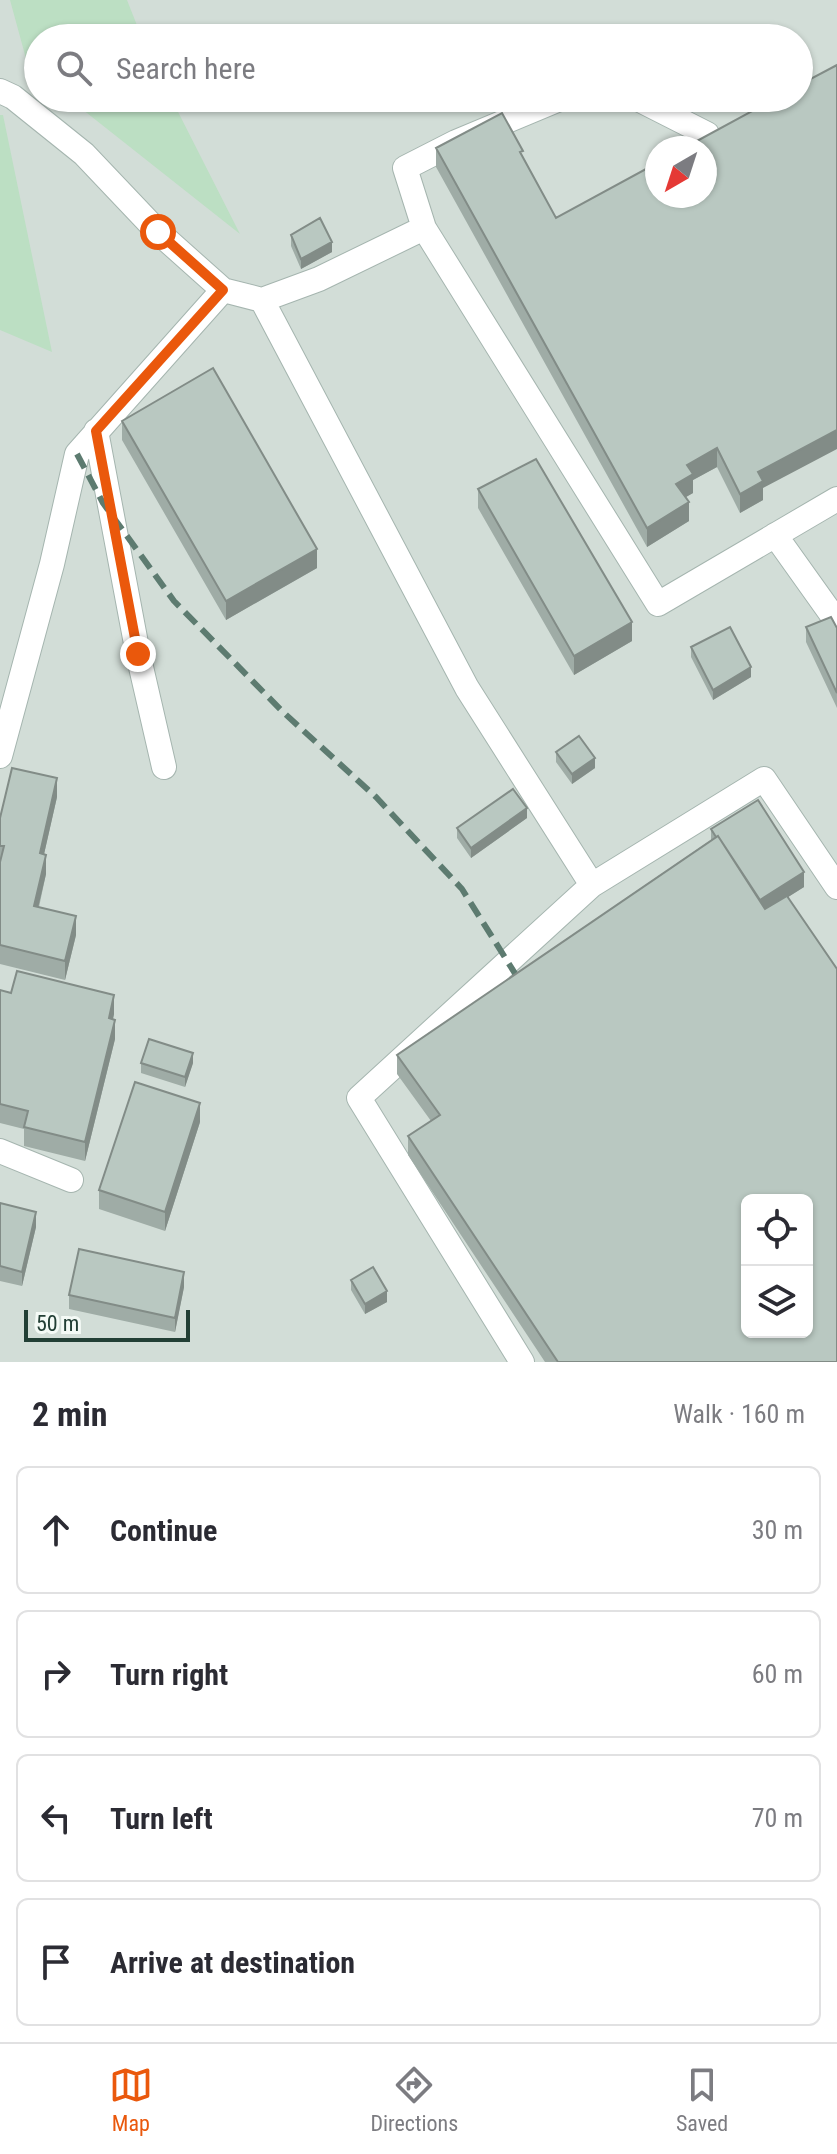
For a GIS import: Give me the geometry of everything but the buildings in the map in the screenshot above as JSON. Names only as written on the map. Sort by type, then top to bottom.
[{"type":"lane","points":[[0,91],[24,106]]},
{"type":"lane","points":[[32,112],[84,154],[158,232],[223,290],[262,300],[319,279],[424,228]]},
{"type":"lane","points":[[528,112],[456,142],[405,168],[424,228],[658,604],[837,499]]},
{"type":"lane","points":[[664,112],[707,134]]},
{"type":"lane","points":[[0,756],[52,564],[77,454],[223,290]]},
{"type":"lane","points":[[262,300],[467,688],[592,885]]},
{"type":"lane","points":[[96,431],[138,654],[164,767]]},
{"type":"lane","points":[[775,535],[837,622]]},
{"type":"lane","points":[[522,1362],[359,1098],[592,885],[764,779],[837,887]]},
{"type":"lane","points":[[0,1151],[71,1180]]},
{"type":"shaded area","points":[[0,0],[837,0],[837,1362],[0,1362]]},
{"type":"green space","points":[[10,0],[127,0],[136,24],[24,24],[24,51]]},
{"type":"green space","points":[[86,112],[178,112],[240,234]]},
{"type":"green space","points":[[0,115],[3,115],[52,352],[0,330]]},
{"type":"railway","points":[[77,454],[103,503],[174,601],[283,712],[376,797],[462,889],[521,983]]},
{"type":"route","points":[[138,654],[96,431],[223,290],[158,232]]}]
